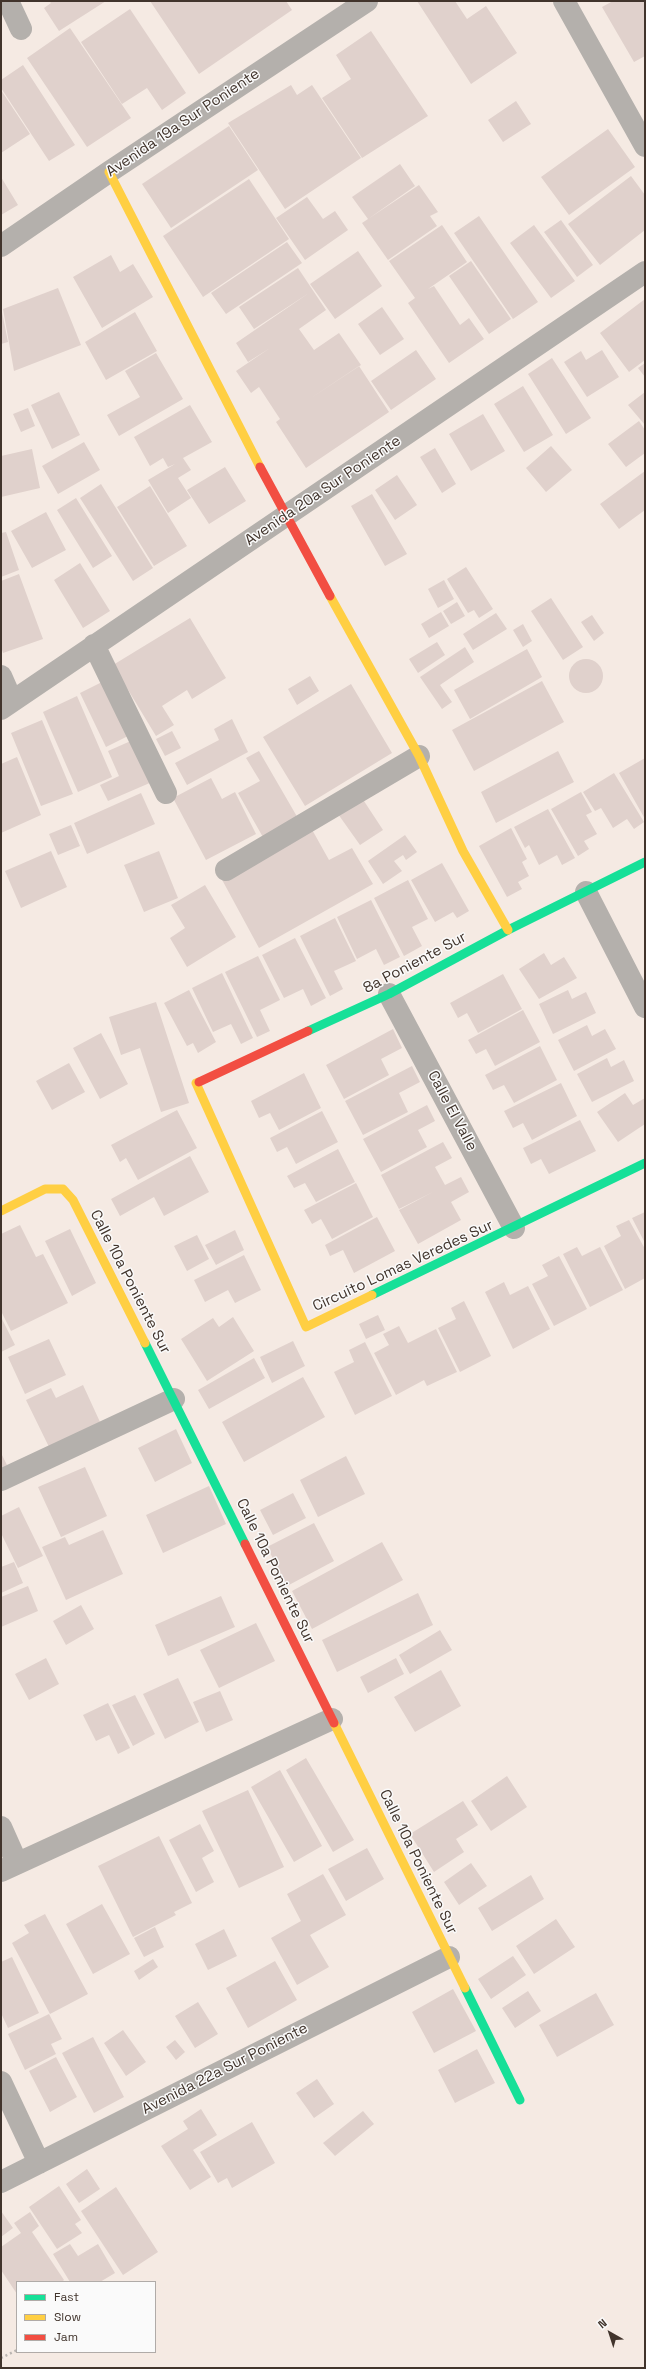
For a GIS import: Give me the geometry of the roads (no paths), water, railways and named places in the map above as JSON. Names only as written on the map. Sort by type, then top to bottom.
[{"type":"street","points":[[8,1],[21,29]]},
{"type":"street","name":"Avenida 19a Sur Poniente","points":[[1,246],[108,172],[367,1]]},
{"type":"street","points":[[564,1],[645,146]]},
{"type":"street","points":[[108,172],[286,517],[419,756],[463,851],[508,930]]},
{"type":"street","name":"Avenida 20a Sur Poniente","points":[[6,705],[286,517],[645,272]]},
{"type":"street","points":[[94,645],[166,794]]},
{"type":"street","points":[[1,676],[6,705]]},
{"type":"street","points":[[226,870],[419,756]]},
{"type":"street","name":"8a Poniente Sur","points":[[196,1083],[389,994],[508,930],[645,862]]},
{"type":"street","points":[[586,892],[645,1007]]},
{"type":"street","name":"Calle El Valle","points":[[389,994],[514,1228]]},
{"type":"street","name":"Circuito Lomas Veredes Sur","points":[[196,1083],[306,1327],[514,1228],[645,1163]]},
{"type":"street","name":"Calle 10a Poniente Sur","points":[[1,1211],[45,1189],[63,1189],[73,1200],[174,1399],[520,2100]]},
{"type":"street","points":[[1,1480],[174,1399]]},
{"type":"street","points":[[1,1827],[9,1867],[332,1719]]},
{"type":"street","name":"Avenida 22a Sur Poniente","points":[[1,2182],[449,1957]]},
{"type":"street","points":[[1,2082],[39,2163]]}]
